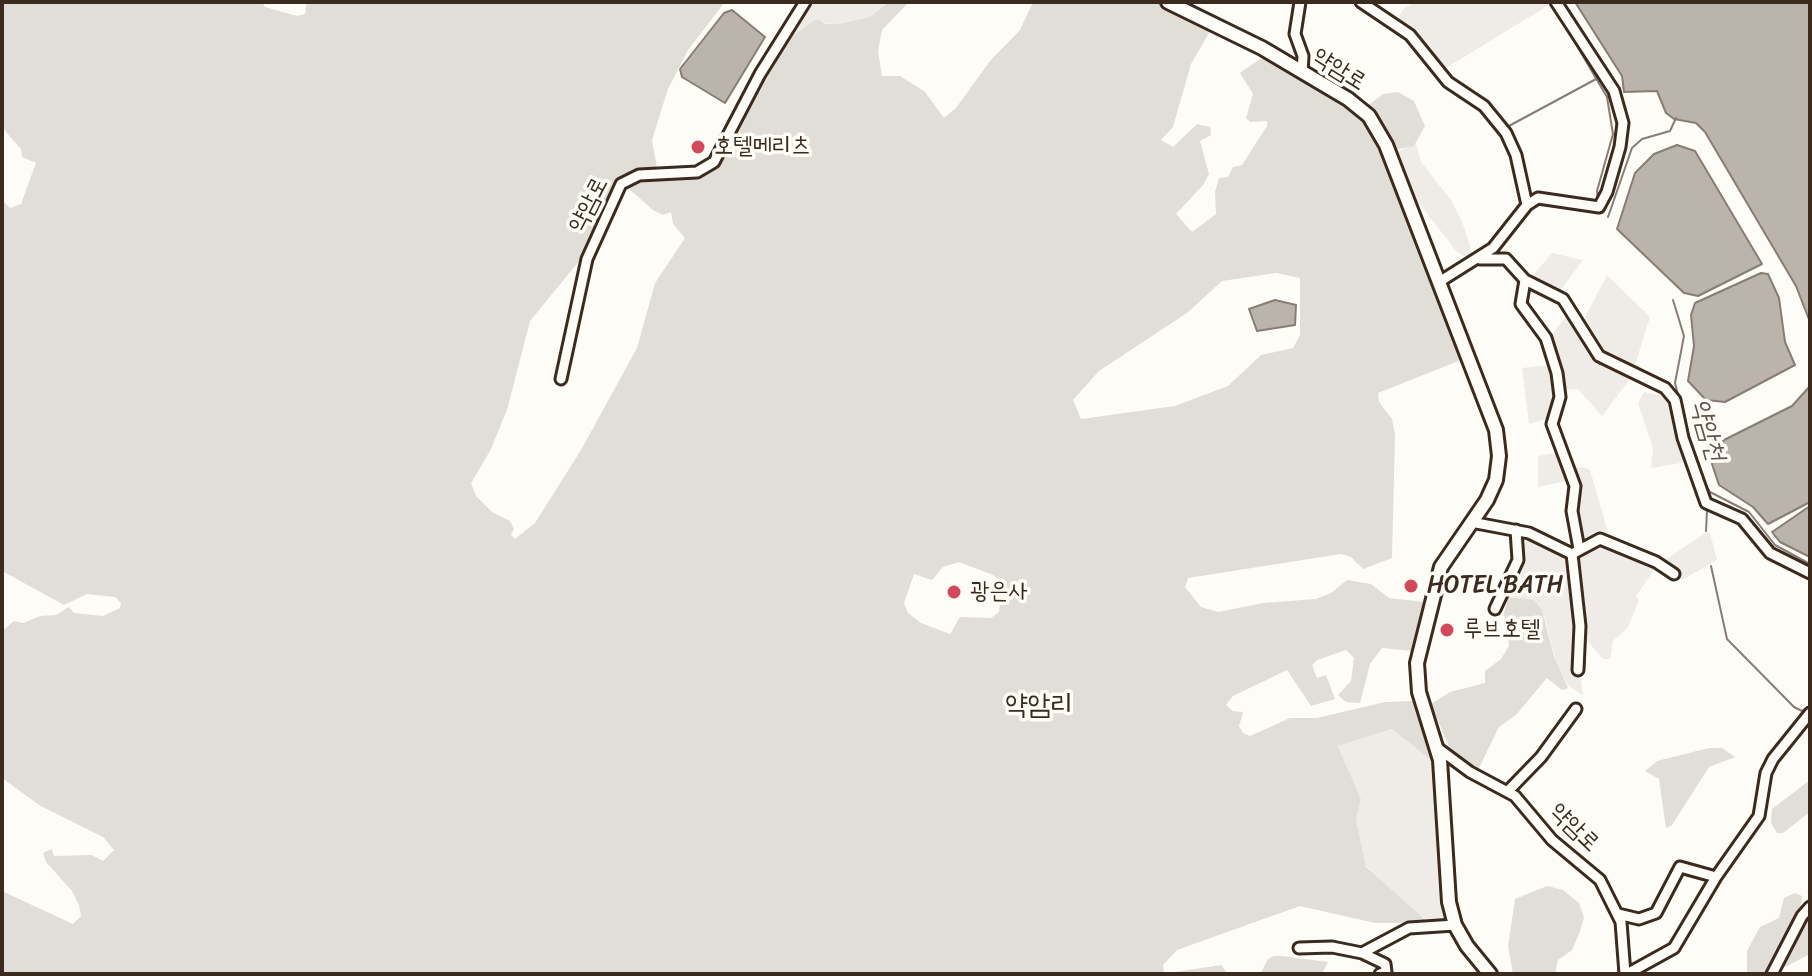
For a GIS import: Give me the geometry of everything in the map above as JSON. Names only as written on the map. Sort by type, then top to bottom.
[{"type":"street","name":"약암로","points":[[561,379],[587,259],[621,184],[639,175],[697,172],[714,162],[760,74],[805,2]]},
{"type":"street","name":"약암로","points":[[1168,2],[1348,99],[1376,125],[1499,444],[1496,480],[1487,500],[1441,567],[1417,663],[1419,692],[1439,749],[1446,878],[1455,925],[1490,974]]},
{"type":"street","points":[[1300,2],[1295,34],[1303,56],[1302,73]]},
{"type":"street","points":[[1361,2],[1410,35],[1448,82],[1493,115],[1516,155],[1527,205]]},
{"type":"street","points":[[1439,282],[1480,259],[1527,205],[1538,198],[1599,207],[1607,192],[1620,147],[1623,123],[1614,91],[1556,2]]},
{"type":"street","points":[[1480,259],[1506,259],[1525,280],[1563,299],[1599,356],[1671,394],[1706,503],[1742,519],[1770,553],[1810,573]]},
{"type":"street","points":[[1525,280],[1521,304],[1546,338],[1557,373],[1560,397],[1552,424],[1575,486],[1572,511],[1580,626],[1578,670]]},
{"type":"street","points":[[1471,522],[1516,530],[1576,552]]},
{"type":"street","points":[[1495,609],[1518,560],[1516,530]]},
{"type":"street","points":[[1576,552],[1596,540],[1605,540],[1674,574]]},
{"type":"street","points":[[1508,791],[1541,757],[1576,709]]},
{"type":"street","points":[[1626,974],[1669,953],[1716,877],[1759,816],[1766,773],[1773,759],[1810,713]]},
{"type":"street","name":"약암로","points":[[1439,749],[1470,772],[1508,791],[1552,840],[1600,880],[1618,914],[1626,974]]},
{"type":"street","points":[[1618,914],[1639,919],[1656,913],[1680,867],[1716,877]]},
{"type":"street","points":[[1772,974],[1810,907]]},
{"type":"street","points":[[1362,953],[1409,928],[1455,925]]},
{"type":"street","points":[[1299,948],[1332,947],[1362,953],[1385,964],[1386,972],[1380,974]]},
{"type":"shaded area","points":[[2,2],[262,2],[265,7],[297,16],[305,14],[307,2],[725,2],[688,50],[668,89],[652,140],[657,168],[623,176],[580,260],[530,321],[507,410],[490,451],[471,483],[476,496],[492,512],[510,521],[514,529],[511,535],[515,539],[535,523],[581,450],[637,348],[655,283],[685,238],[673,224],[671,212],[663,215],[653,210],[628,188],[636,181],[700,176],[713,170],[732,144],[787,40],[810,23],[818,19],[825,24],[838,24],[870,17],[889,2],[909,2],[882,30],[878,51],[882,76],[900,76],[925,92],[944,118],[956,108],[990,61],[1020,30],[1033,2],[1155,2],[1210,31],[1191,64],[1173,127],[1161,140],[1173,147],[1197,124],[1210,127],[1211,135],[1200,141],[1209,174],[1176,214],[1192,232],[1216,214],[1215,192],[1219,178],[1228,177],[1233,167],[1242,165],[1267,126],[1267,121],[1250,122],[1246,118],[1253,94],[1240,73],[1263,57],[1314,86],[1368,125],[1378,140],[1461,360],[1378,393],[1379,402],[1392,419],[1395,435],[1392,558],[1363,569],[1351,557],[1341,554],[1188,578],[1185,587],[1201,607],[1218,612],[1263,603],[1316,599],[1331,593],[1347,580],[1371,584],[1389,598],[1424,602],[1413,651],[1382,648],[1370,664],[1360,703],[1346,702],[1338,695],[1351,681],[1354,658],[1346,650],[1317,660],[1312,665],[1317,678],[1326,675],[1335,699],[1311,706],[1287,670],[1233,696],[1226,705],[1233,711],[1243,712],[1239,726],[1243,733],[1250,736],[1290,718],[1317,718],[1385,702],[1413,701],[1433,761],[1392,729],[1338,746],[1361,799],[1356,820],[1366,867],[1429,923],[1375,923],[1300,906],[1177,950],[1163,965],[1164,972],[1169,973],[1221,965],[1228,974],[2,974],[2,891],[73,924],[81,916],[79,905],[72,891],[46,862],[43,853],[52,849],[54,856],[92,855],[103,861],[114,850],[103,837],[39,805],[2,778],[2,631],[14,621],[23,623],[40,616],[56,615],[69,607],[74,613],[103,616],[120,608],[121,603],[115,597],[87,594],[64,605],[2,571],[2,200],[10,208],[21,204],[36,163],[22,157],[21,149],[5,131],[2,121]],"holes":[[[1276,273],[1300,278],[1300,335],[1293,348],[1261,355],[1228,386],[1175,406],[1081,419],[1073,400],[1099,371],[1187,313],[1222,281]],[[959,562],[993,575],[1002,584],[999,612],[991,618],[960,617],[950,634],[921,623],[908,613],[904,603],[914,574],[932,580],[943,567]]]},
{"type":"shaded area","points":[[810,2],[889,2],[870,17],[838,24],[810,23],[787,40]]},
{"type":"shaded area","points":[[1416,2],[1547,2],[1549,5],[1441,71],[1399,17],[1403,9]]},
{"type":"shaded area","points":[[1575,2],[1810,2],[1810,322],[1796,286],[1705,132],[1696,123],[1674,119],[1666,113],[1657,91],[1624,92],[1622,76]]},
{"type":"shaded area","points":[[732,10],[765,37],[725,103],[682,77],[680,69],[724,13]]},
{"type":"shaded area","points":[[1398,92],[1414,101],[1425,126],[1414,146],[1393,150],[1367,106],[1383,94]]},
{"type":"shaded area","points":[[1416,144],[1421,162],[1451,200],[1462,222],[1470,245],[1471,261],[1457,252],[1404,184],[1394,153]]},
{"type":"shaded area","points":[[1677,145],[1695,151],[1762,264],[1698,296],[1684,293],[1617,229],[1635,173],[1654,154]]},
{"type":"shaded area","points":[[1552,253],[1583,260],[1560,291],[1530,279]]},
{"type":"shaded area","points":[[1761,273],[1768,274],[1779,298],[1785,342],[1795,365],[1725,402],[1706,400],[1688,381],[1694,346],[1691,315],[1695,303]]},
{"type":"shaded area","points":[[1607,275],[1650,317],[1634,368],[1602,354],[1582,323]]},
{"type":"shaded area","points":[[1275,300],[1296,305],[1295,325],[1257,331],[1249,309]]},
{"type":"shaded area","points":[[1568,314],[1593,357],[1633,375],[1602,416],[1578,389],[1563,390],[1549,338]]},
{"type":"shaded area","points":[[1551,365],[1557,396],[1549,418],[1529,424],[1522,368]]},
{"type":"shaded area","points":[[1810,386],[1810,502],[1768,524],[1753,507],[1719,485],[1712,464],[1716,448],[1724,440],[1792,406]]},
{"type":"shaded area","points":[[1644,392],[1670,398],[1687,462],[1651,468],[1653,448],[1638,403]]},
{"type":"shaded area","points":[[1562,452],[1571,480],[1538,487],[1538,456]]},
{"type":"shaded area","points":[[1583,467],[1590,470],[1610,539],[1583,544],[1575,516],[1573,469]]},
{"type":"shaded area","points":[[1810,506],[1810,557],[1780,542],[1772,532]]},
{"type":"shaded area","points":[[1707,532],[1710,533],[1717,560],[1682,580],[1662,562]]},
{"type":"shaded area","points":[[1526,538],[1569,557],[1600,543],[1656,567],[1636,596],[1639,600],[1628,627],[1613,641],[1610,659],[1603,659],[1584,637],[1579,664],[1583,696],[1567,684],[1556,661],[1545,618],[1538,604],[1511,596]]},
{"type":"shaded area","points":[[1508,597],[1534,600],[1542,610],[1554,656],[1568,688],[1562,690],[1547,678],[1516,715],[1499,727],[1478,770],[1450,749],[1431,704],[1450,692],[1485,683],[1485,671],[1501,659],[1509,646],[1504,613]]},
{"type":"shaded area","points":[[1392,729],[1434,759],[1440,876],[1447,922],[1429,921],[1414,911],[1385,887],[1363,862],[1356,820],[1361,799],[1338,746]]},
{"type":"shaded area","points":[[1709,748],[1722,748],[1735,757],[1709,767],[1672,825],[1666,828],[1659,779],[1645,771],[1657,761]]},
{"type":"shaded area","points":[[1810,780],[1810,812],[1783,833],[1777,833],[1771,823],[1772,809]]},
{"type":"shaded area","points":[[1547,886],[1563,890],[1579,903],[1584,918],[1579,934],[1572,950],[1558,960],[1555,974],[1513,974],[1508,946],[1515,899]]},
{"type":"shaded area","points":[[1795,893],[1802,896],[1800,913],[1769,974],[1747,974],[1747,951],[1760,927],[1779,918],[1784,898]]},
{"type":"shaded area","points":[[1810,912],[1810,954],[1779,970],[1799,928]]},
{"type":"shaded area","points":[[1274,956],[1328,962],[1322,974],[1260,974],[1268,959]]},
{"type":"waterway","points":[[1560,17],[1607,97]]},
{"type":"waterway","points":[[1507,127],[1598,78]]},
{"type":"waterway","points":[[1598,202],[1597,191],[1613,134],[1607,97],[1611,95]]},
{"type":"waterway","name":"약암천","points":[[1608,217],[1632,148],[1642,139],[1670,131],[1676,118]]},
{"type":"waterway","name":"약암천","points":[[1673,300],[1684,336],[1675,383],[1693,453]]},
{"type":"waterway","name":"약암천","points":[[1703,481],[1710,492],[1749,512],[1775,545],[1810,564]]},
{"type":"waterway","points":[[1706,531],[1707,511]]},
{"type":"waterway","points":[[1711,566],[1727,639],[1794,707],[1802,711],[1810,706]]},
{"type":"place","name":"호텔메리츠","points":[[698,147]]},
{"type":"place","name":"HOTEL BATH","points":[[1411,586]]},
{"type":"place","name":"광은사","points":[[954,592]]},
{"type":"place","name":"루브호텔","points":[[1447,630]]},
{"type":"district","name":"약암리","points":[[1039,706]]}]
